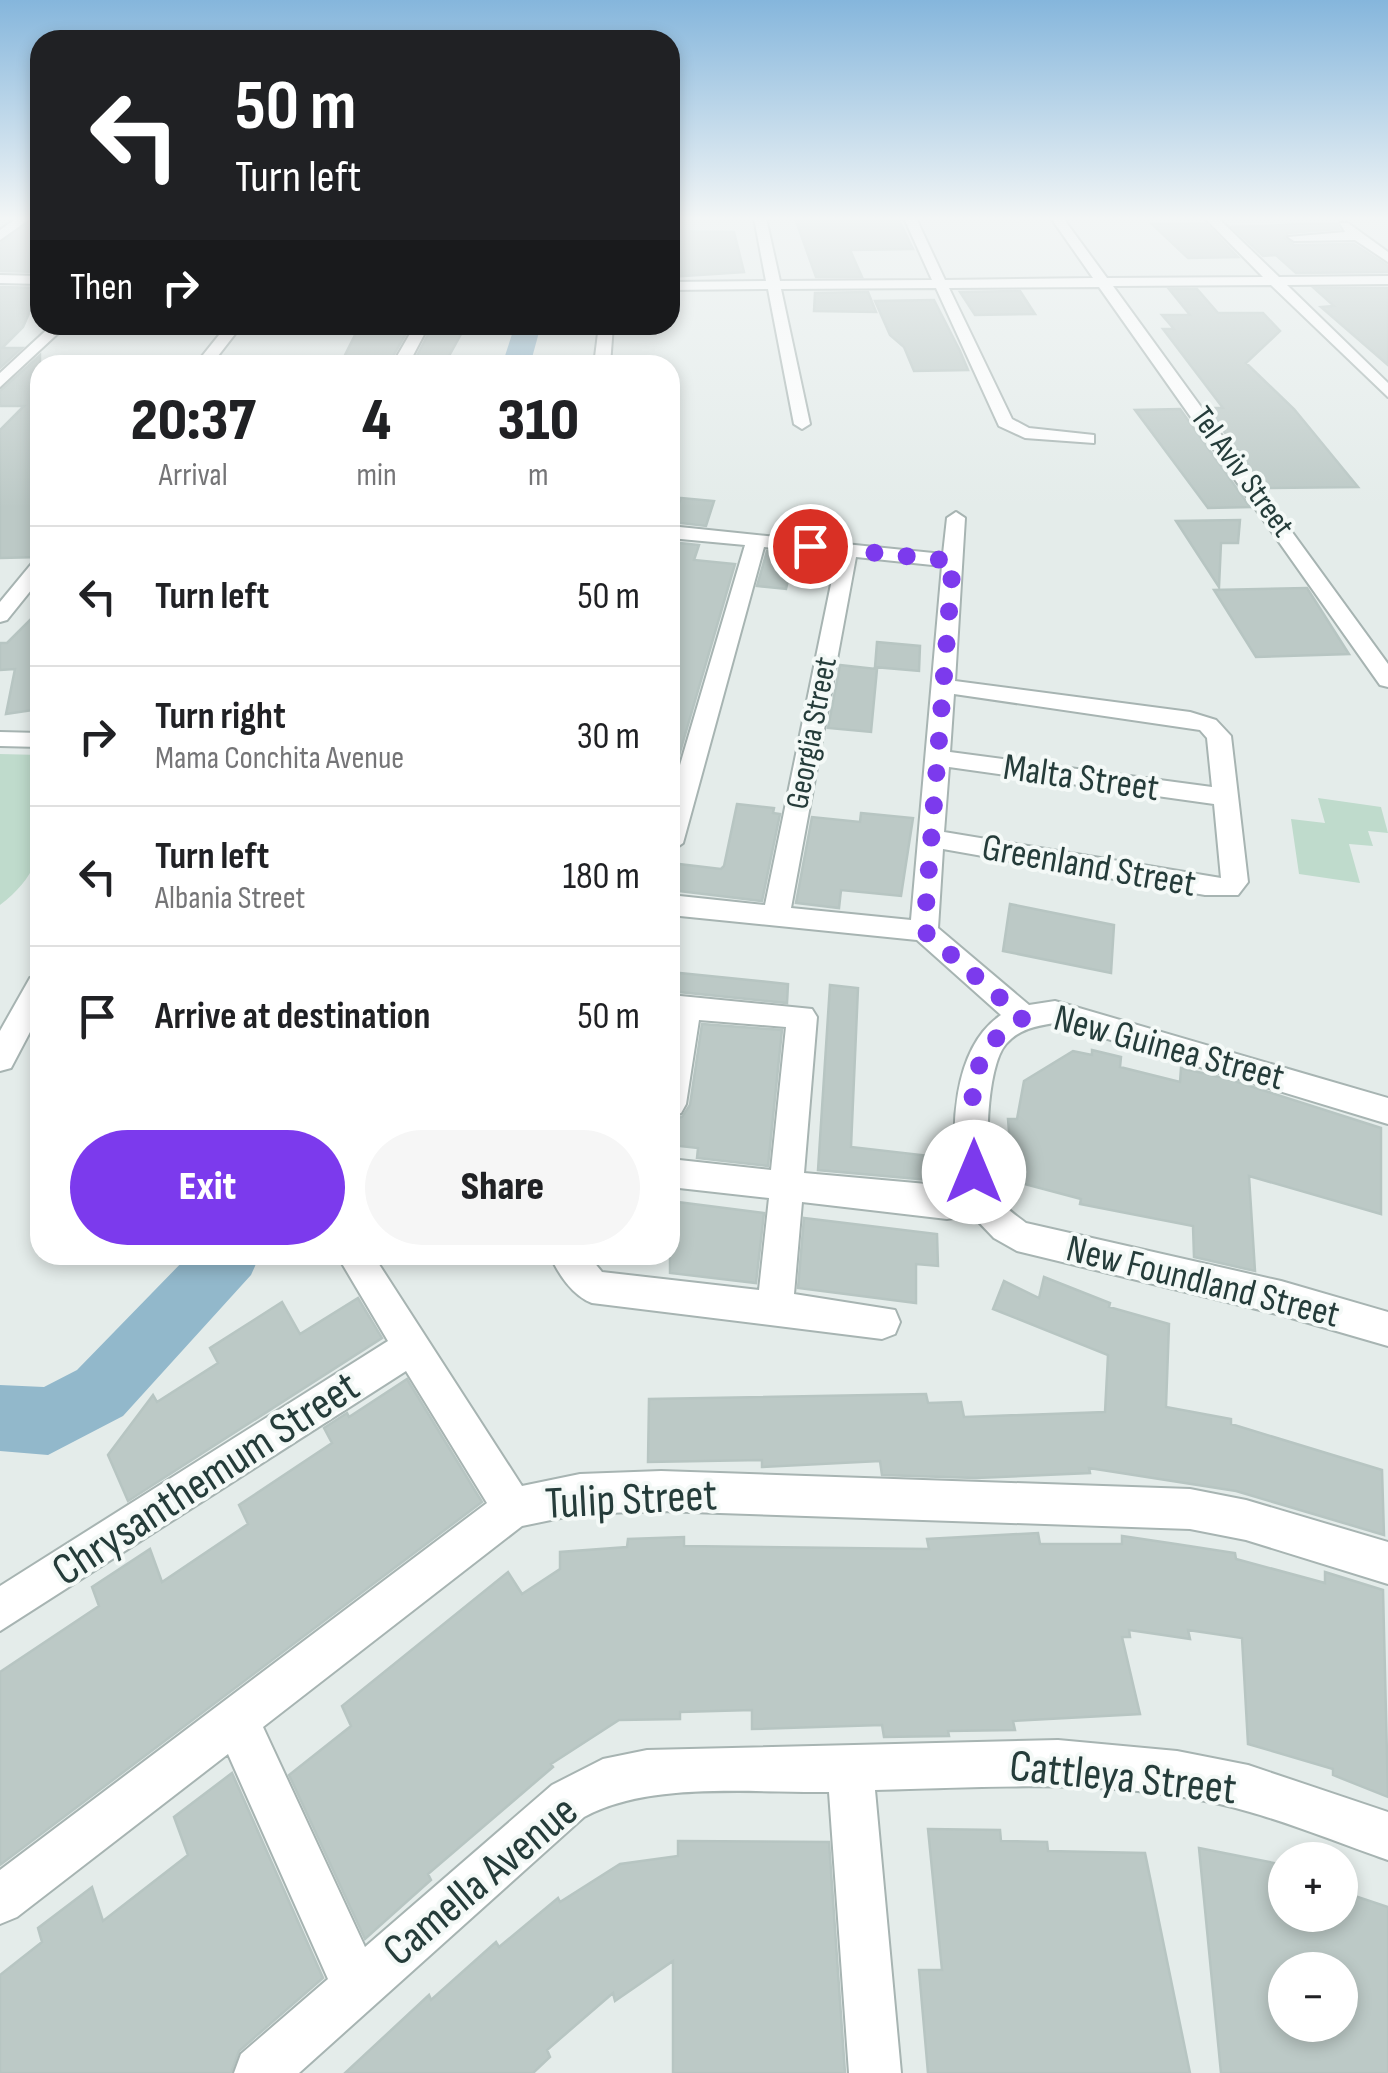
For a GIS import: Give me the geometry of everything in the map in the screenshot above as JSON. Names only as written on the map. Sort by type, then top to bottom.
[{"type":"street","points":[[780,315],[802,424]]},
{"type":"street","points":[[954,315],[1004,422],[1025,434],[1088,439]]},
{"type":"street","name":"Tel Aviv Street","points":[[1126,315],[1388,680]]},
{"type":"street","points":[[1309,315],[1388,392]]},
{"type":"street","points":[[0,382],[49,335]]},
{"type":"street","points":[[211,355],[227,335]]},
{"type":"street","points":[[924,931],[956,518]]},
{"type":"street","points":[[680,533],[953,561]]},
{"type":"street","points":[[680,808],[756,540]]},
{"type":"street","name":"Georgia Street","points":[[776,916],[848,550]]},
{"type":"street","points":[[0,616],[30,578]]},
{"type":"street","name":"Greenland Street","points":[[931,838],[1228,888],[1236,876],[1219,736],[1202,721],[943,686]]},
{"type":"street","points":[[0,739],[30,740]]},
{"type":"street","name":"Malta Street","points":[[937,758],[1225,797]]},
{"type":"street","points":[[680,907],[924,931],[1023,1018]]},
{"type":"street","points":[[0,1059],[30,1004]]},
{"type":"street","points":[[680,1006],[802,1017],[775,1310]]},
{"type":"street","name":"New Guinea Street","points":[[980,1199],[974,1172],[974,1077],[987,1045],[1023,1018],[1055,1012],[1388,1111]]},
{"type":"street","points":[[680,1175],[947,1204],[980,1199]]},
{"type":"street","name":"New Foundland Street","points":[[980,1199],[1017,1236],[1281,1298],[1388,1329]]},
{"type":"street","points":[[360,1265],[514,1508]]},
{"type":"street","points":[[575,1265],[592,1287],[882,1322]]},
{"type":"street","name":"Chrysanthemum Street","points":[[0,1610],[411,1347]]},
{"type":"street","name":"Tulip Street","points":[[0,1900],[514,1508],[580,1494],[661,1491],[1190,1510],[1246,1520],[1388,1563]]},
{"type":"street","points":[[236,1720],[357,1987]]},
{"type":"street","name":"Cattleya Street","points":[[850,1768],[1058,1763],[1177,1774],[1248,1788],[1388,1836]]},
{"type":"street","points":[[850,1768],[875,2073]]},
{"type":"street","name":"Camella Avenue","points":[[260,2073],[568,1801],[603,1782],[647,1773],[850,1768]]},
{"type":"green space","points":[[0,754],[30,755],[30,873],[0,905]]},
{"type":"green space","points":[[1318,798],[1381,807],[1388,833],[1368,831],[1373,846],[1349,844],[1360,883],[1299,874],[1291,819],[1325,823]]},
{"type":"building","points":[[0,315],[28,315],[23,327],[2,348],[22,348],[0,368]]},
{"type":"building","points":[[881,315],[942,315],[968,370],[914,371],[904,347],[890,335]]},
{"type":"building","points":[[1162,315],[1265,315],[1280,331],[1246,363],[1294,409],[1358,487],[1265,488],[1207,408],[1223,408],[1163,329],[1174,329]]},
{"type":"building","points":[[1330,315],[1388,315],[1388,365]]},
{"type":"building","points":[[355,335],[405,335],[394,355],[345,355]]},
{"type":"building","points":[[428,335],[460,335],[450,355],[417,355]]},
{"type":"building","points":[[30,364],[30,557],[0,558],[0,430],[24,406],[0,406],[0,391]]},
{"type":"building","points":[[1180,409],[1250,507],[1208,508],[1135,410]]},
{"type":"building","points":[[680,501],[714,501],[706,526],[680,523]]},
{"type":"building","points":[[1240,520],[1238,543],[1221,543],[1219,587],[1176,521]]},
{"type":"building","points":[[680,543],[699,545],[694,560],[735,564],[680,752]]},
{"type":"building","points":[[767,551],[794,554],[786,589],[757,586]]},
{"type":"building","points":[[1307,588],[1349,654],[1256,657],[1214,590]]},
{"type":"building","points":[[30,620],[30,710],[6,714],[15,669],[0,670],[0,643],[7,643]]},
{"type":"building","points":[[877,642],[920,646],[919,671],[875,667]]},
{"type":"building","points":[[840,665],[877,669],[871,732],[828,728]]},
{"type":"building","points":[[737,804],[774,808],[773,813],[780,814],[762,901],[680,891],[680,864],[721,869]]},
{"type":"building","points":[[861,813],[913,818],[901,896],[841,890],[839,908],[796,903],[812,817],[860,822]]},
{"type":"building","points":[[1010,904],[1114,925],[1111,973],[1003,951]]},
{"type":"building","points":[[680,973],[788,984],[787,1003],[680,992]]},
{"type":"building","points":[[830,985],[858,988],[851,1147],[939,1157],[939,1181],[818,1170]]},
{"type":"building","points":[[702,1024],[782,1030],[768,1166],[697,1158],[698,1148],[680,1146],[680,1118],[690,1105]]},
{"type":"building","points":[[1092,1050],[1121,1057],[1120,1067],[1180,1082],[1181,1068],[1381,1128],[1381,1214],[1249,1176],[1255,1271],[1194,1257],[1193,1226],[1080,1204],[1081,1199],[1013,1181],[1008,1119],[1017,1119],[1024,1081],[1073,1051],[1092,1055]]},
{"type":"building","points":[[680,1202],[764,1213],[756,1283],[670,1273],[670,1265],[680,1265]]},
{"type":"building","points":[[804,1218],[937,1234],[938,1266],[916,1264],[916,1303],[798,1288]]},
{"type":"building","points":[[1044,1277],[1110,1303],[1109,1307],[1169,1324],[1166,1407],[1231,1419],[1231,1424],[1382,1470],[1384,1535],[1236,1491],[1089,1468],[1090,1473],[976,1478],[882,1475],[880,1461],[762,1467],[762,1460],[648,1462],[649,1399],[926,1394],[928,1403],[961,1402],[964,1417],[1105,1412],[1108,1355],[993,1309],[1004,1281],[1039,1298]]},
{"type":"building","points":[[358,1298],[382,1338],[128,1501],[108,1455],[153,1395],[157,1402],[218,1363],[210,1348],[282,1302],[300,1334]]},
{"type":"building","points":[[407,1379],[482,1502],[0,1865],[0,1672],[99,1606],[92,1587],[150,1549],[162,1582],[248,1524],[239,1505],[332,1443],[324,1428],[347,1413],[349,1417]]},
{"type":"building","points":[[1038,1533],[1040,1544],[1122,1544],[1122,1536],[1235,1553],[1236,1559],[1325,1583],[1325,1572],[1383,1590],[1388,1797],[1333,1775],[1333,1769],[1248,1744],[1242,1638],[1188,1630],[1190,1639],[1129,1630],[1130,1637],[1122,1637],[1140,1714],[1013,1721],[1015,1730],[948,1731],[949,1736],[884,1737],[882,1725],[752,1729],[752,1710],[680,1712],[680,1719],[619,1720],[551,1764],[553,1767],[428,1874],[431,1880],[365,1939],[289,1775],[351,1726],[342,1706],[508,1572],[522,1594],[560,1569],[560,1552],[627,1547],[628,1539],[684,1537],[684,1546],[929,1549],[927,1539]]},
{"type":"building","points":[[232,1773],[323,1978],[239,2051],[231,2073],[0,2073],[0,1975],[42,1942],[38,1928],[92,1887],[103,1921],[188,1855],[174,1817]]},
{"type":"building","points":[[928,1829],[1000,1830],[1001,1841],[1047,1842],[1048,1851],[1145,1853],[1190,2073],[928,2073],[919,1970],[942,1970]]},
{"type":"building","points":[[678,1841],[829,1842],[845,2073],[673,2073],[673,1961],[615,2001],[613,1993],[547,2050],[550,2057],[533,2073],[345,2073],[429,1995],[431,2000],[496,1942],[499,1947],[558,1898],[560,1902],[620,1864],[678,1856]]},
{"type":"building","points":[[1199,1848],[1268,1862],[1268,1932],[1358,1932],[1358,1897],[1388,1907],[1388,2073],[1221,2073]]},
{"type":"waterway","points":[[519,355],[525,335]]},
{"type":"waterway","points":[[0,1418],[48,1421],[100,1393],[221,1265]]},
{"type":"route","points":[[810,546],[953,561],[924,931],[1023,1018],[994,1036],[974,1077],[974,1172]]}]
